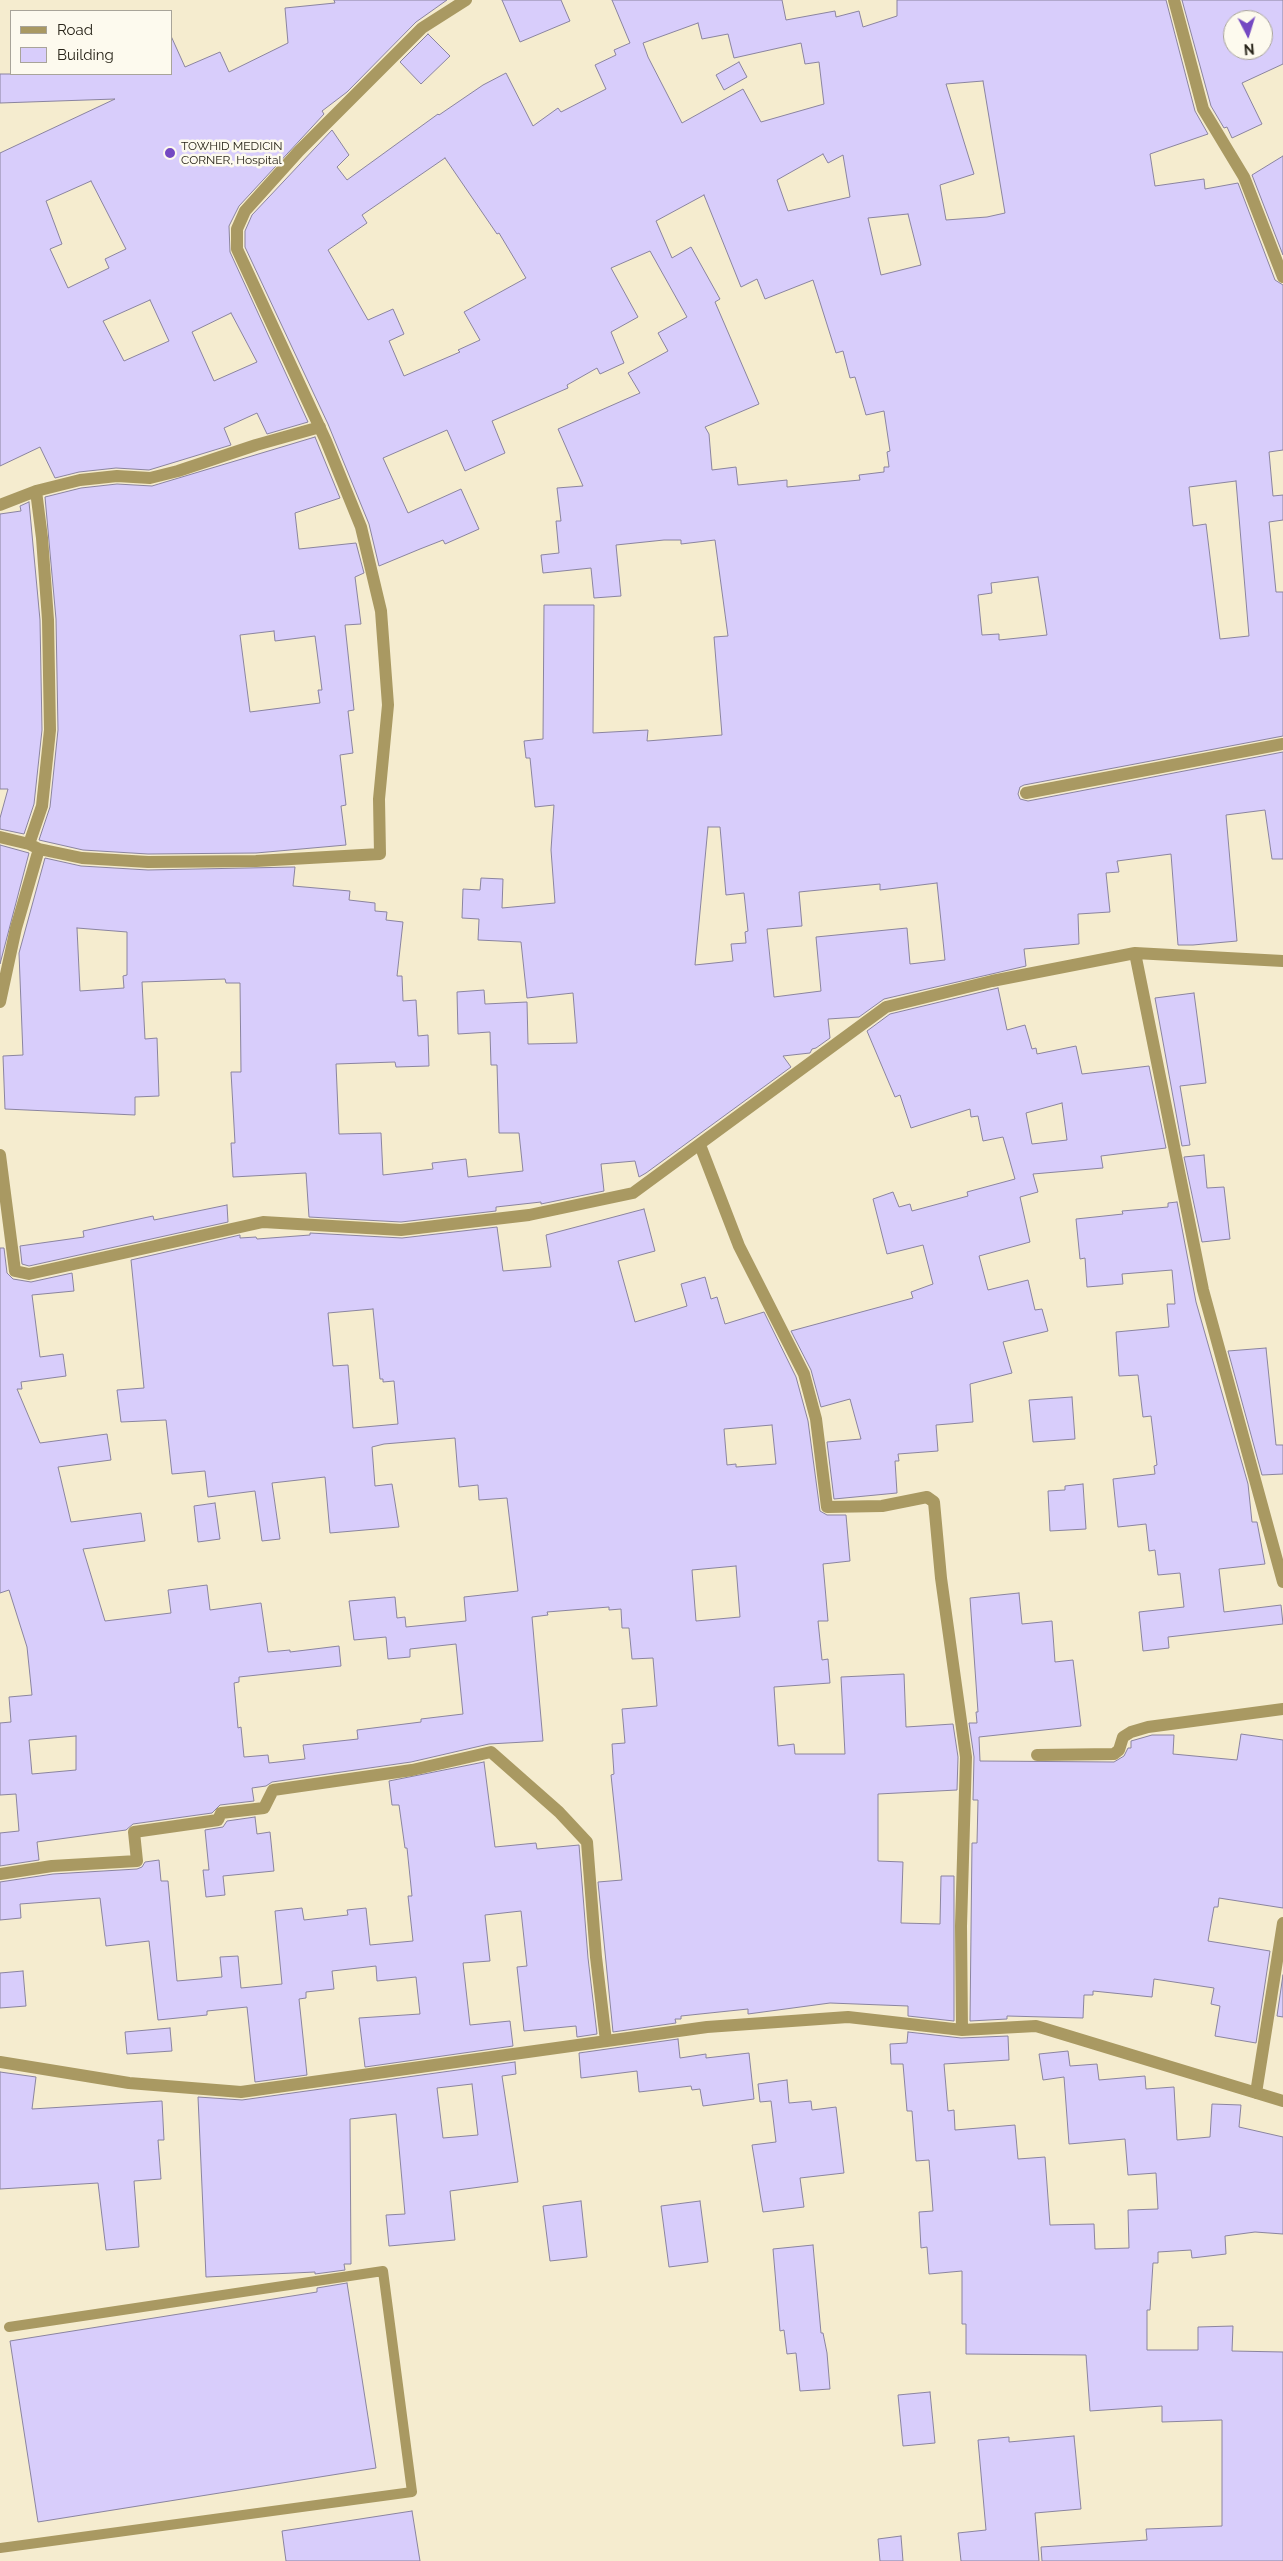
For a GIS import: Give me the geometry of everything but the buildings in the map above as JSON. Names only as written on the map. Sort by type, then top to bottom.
[{"type":"street","points":[[0,837],[82,858],[148,862],[256,861],[380,854],[379,799],[388,705],[381,611],[361,527],[320,427],[237,248],[237,229],[245,211],[299,152],[422,28],[466,0]]},
{"type":"street","points":[[1174,0],[1202,109],[1244,176],[1283,278]]},
{"type":"street","points":[[0,505],[36,491],[80,480],[116,476],[150,478],[178,472],[256,445],[320,427]]},
{"type":"street","points":[[0,1002],[42,806],[50,730],[48,620],[42,538],[36,491]]},
{"type":"street","points":[[1026,793],[1283,744]]},
{"type":"street","points":[[1135,953],[1203,1290],[1283,1582]]},
{"type":"street","points":[[0,1155],[4,1219],[15,1271],[29,1274],[263,1222],[401,1230],[529,1215],[633,1193],[886,1006],[992,981],[1135,953],[1283,961]]},
{"type":"street","points":[[700,1145],[739,1246],[804,1374],[816,1420],[827,1507],[882,1506],[927,1497],[934,1502],[941,1578],[966,1757],[961,1926],[962,2030]]},
{"type":"street","points":[[1036,1755],[1114,1754],[1119,1750],[1123,1737],[1131,1732],[1148,1727],[1283,1709]]},
{"type":"street","points":[[0,1874],[52,1866],[136,1861],[134,1832],[218,1820],[221,1813],[264,1808],[273,1790],[412,1770],[491,1752],[559,1812],[587,1842],[596,1957],[606,2041]]},
{"type":"street","points":[[1256,2093],[1283,1923]]},
{"type":"street","points":[[0,2062],[129,2083],[241,2092],[707,2027],[848,2017],[962,2030],[1036,2026],[1283,2101]]},
{"type":"lane","points":[[0,2548],[412,2492],[383,2271],[9,2327]]},
{"type":"place","name":"TOWHID MEDICIN CORNER, Hospital","points":[[170,153]]}]
